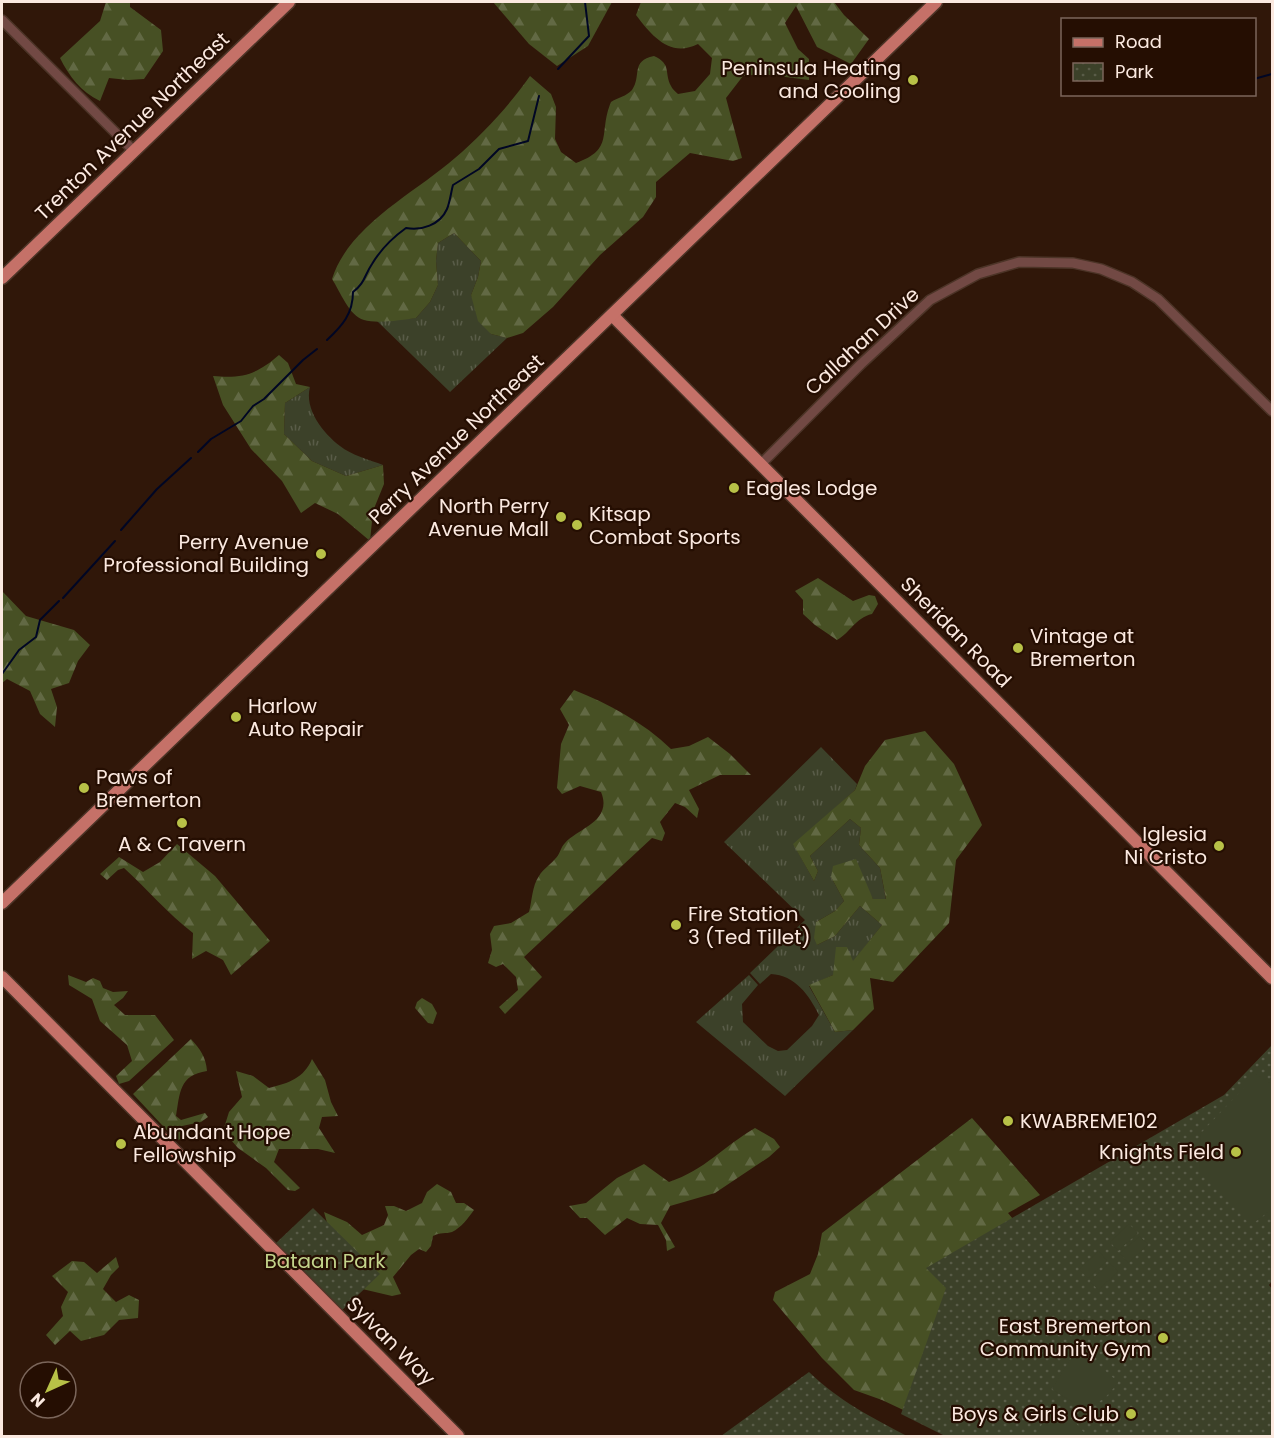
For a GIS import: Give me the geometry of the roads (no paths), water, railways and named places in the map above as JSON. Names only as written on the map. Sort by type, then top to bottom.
[{"type":"main road","name":"Trenton Avenue Northeast","points":[[2,278],[289,2]]},
{"type":"main road","name":"Perry Avenue Northeast","points":[[2,903],[936,2]]},
{"type":"main road","name":"Sheridan Road","points":[[612,315],[1272,978]]},
{"type":"main road","name":"Sylvan Way","points":[[2,977],[458,1437]]},
{"type":"street","points":[[2,20],[134,151]]},
{"type":"street","name":"Callahan Drive","points":[[761,464],[857,368],[930,300],[978,274],[1019,262],[1073,262],[1101,269],[1132,282],[1158,299],[1272,411]]},
{"type":"waterway","points":[[558,69],[589,36],[585,2]]},
{"type":"waterway","points":[[1256,78],[1272,74]]},
{"type":"waterway","points":[[327,340],[346,319],[351,307],[353,292],[362,282],[379,253],[391,240],[406,228],[424,228],[435,223],[447,209],[453,185],[479,169],[499,149],[528,141],[539,96]]},
{"type":"waterway","points":[[198,452],[211,439],[241,421],[253,406],[264,399],[317,349]]},
{"type":"waterway","points":[[121,530],[157,489],[191,458]]},
{"type":"waterway","points":[[63,598],[115,541]]},
{"type":"waterway","points":[[2,674],[19,650],[36,637],[40,620],[59,601]]},
{"type":"place","name":"Peninsula Heating and Cooling","points":[[913,80]]},
{"type":"place","name":"Eagles Lodge","points":[[734,488]]},
{"type":"place","name":"North Perry Avenue Mall","points":[[561,517]]},
{"type":"place","name":"Kitsap Combat Sports","points":[[577,525]]},
{"type":"place","name":"Perry Avenue Professional Building","points":[[321,554]]},
{"type":"place","name":"Vintage at Bremerton","points":[[1018,648]]},
{"type":"place","name":"Harlow Auto Repair","points":[[236,717]]},
{"type":"place","name":"Paws of Bremerton","points":[[84,788]]},
{"type":"place","name":"A & C Tavern","points":[[182,823]]},
{"type":"place","name":"Iglesia Ni Cristo","points":[[1219,846]]},
{"type":"place","name":"Fire Station 3 (Ted Tillet)","points":[[676,925]]},
{"type":"place","name":"KWABREME102","points":[[1008,1121]]},
{"type":"place","name":"Abundant Hope Fellowship","points":[[121,1144]]},
{"type":"place","name":"Knights Field","points":[[1236,1152]]},
{"type":"place","name":"East Bremerton Community Gym","points":[[1163,1338]]},
{"type":"place","name":"Boys & Girls Club","points":[[1131,1414]]},
{"type":"park label","name":"Bataan Park","points":[[325,1261]]}]
